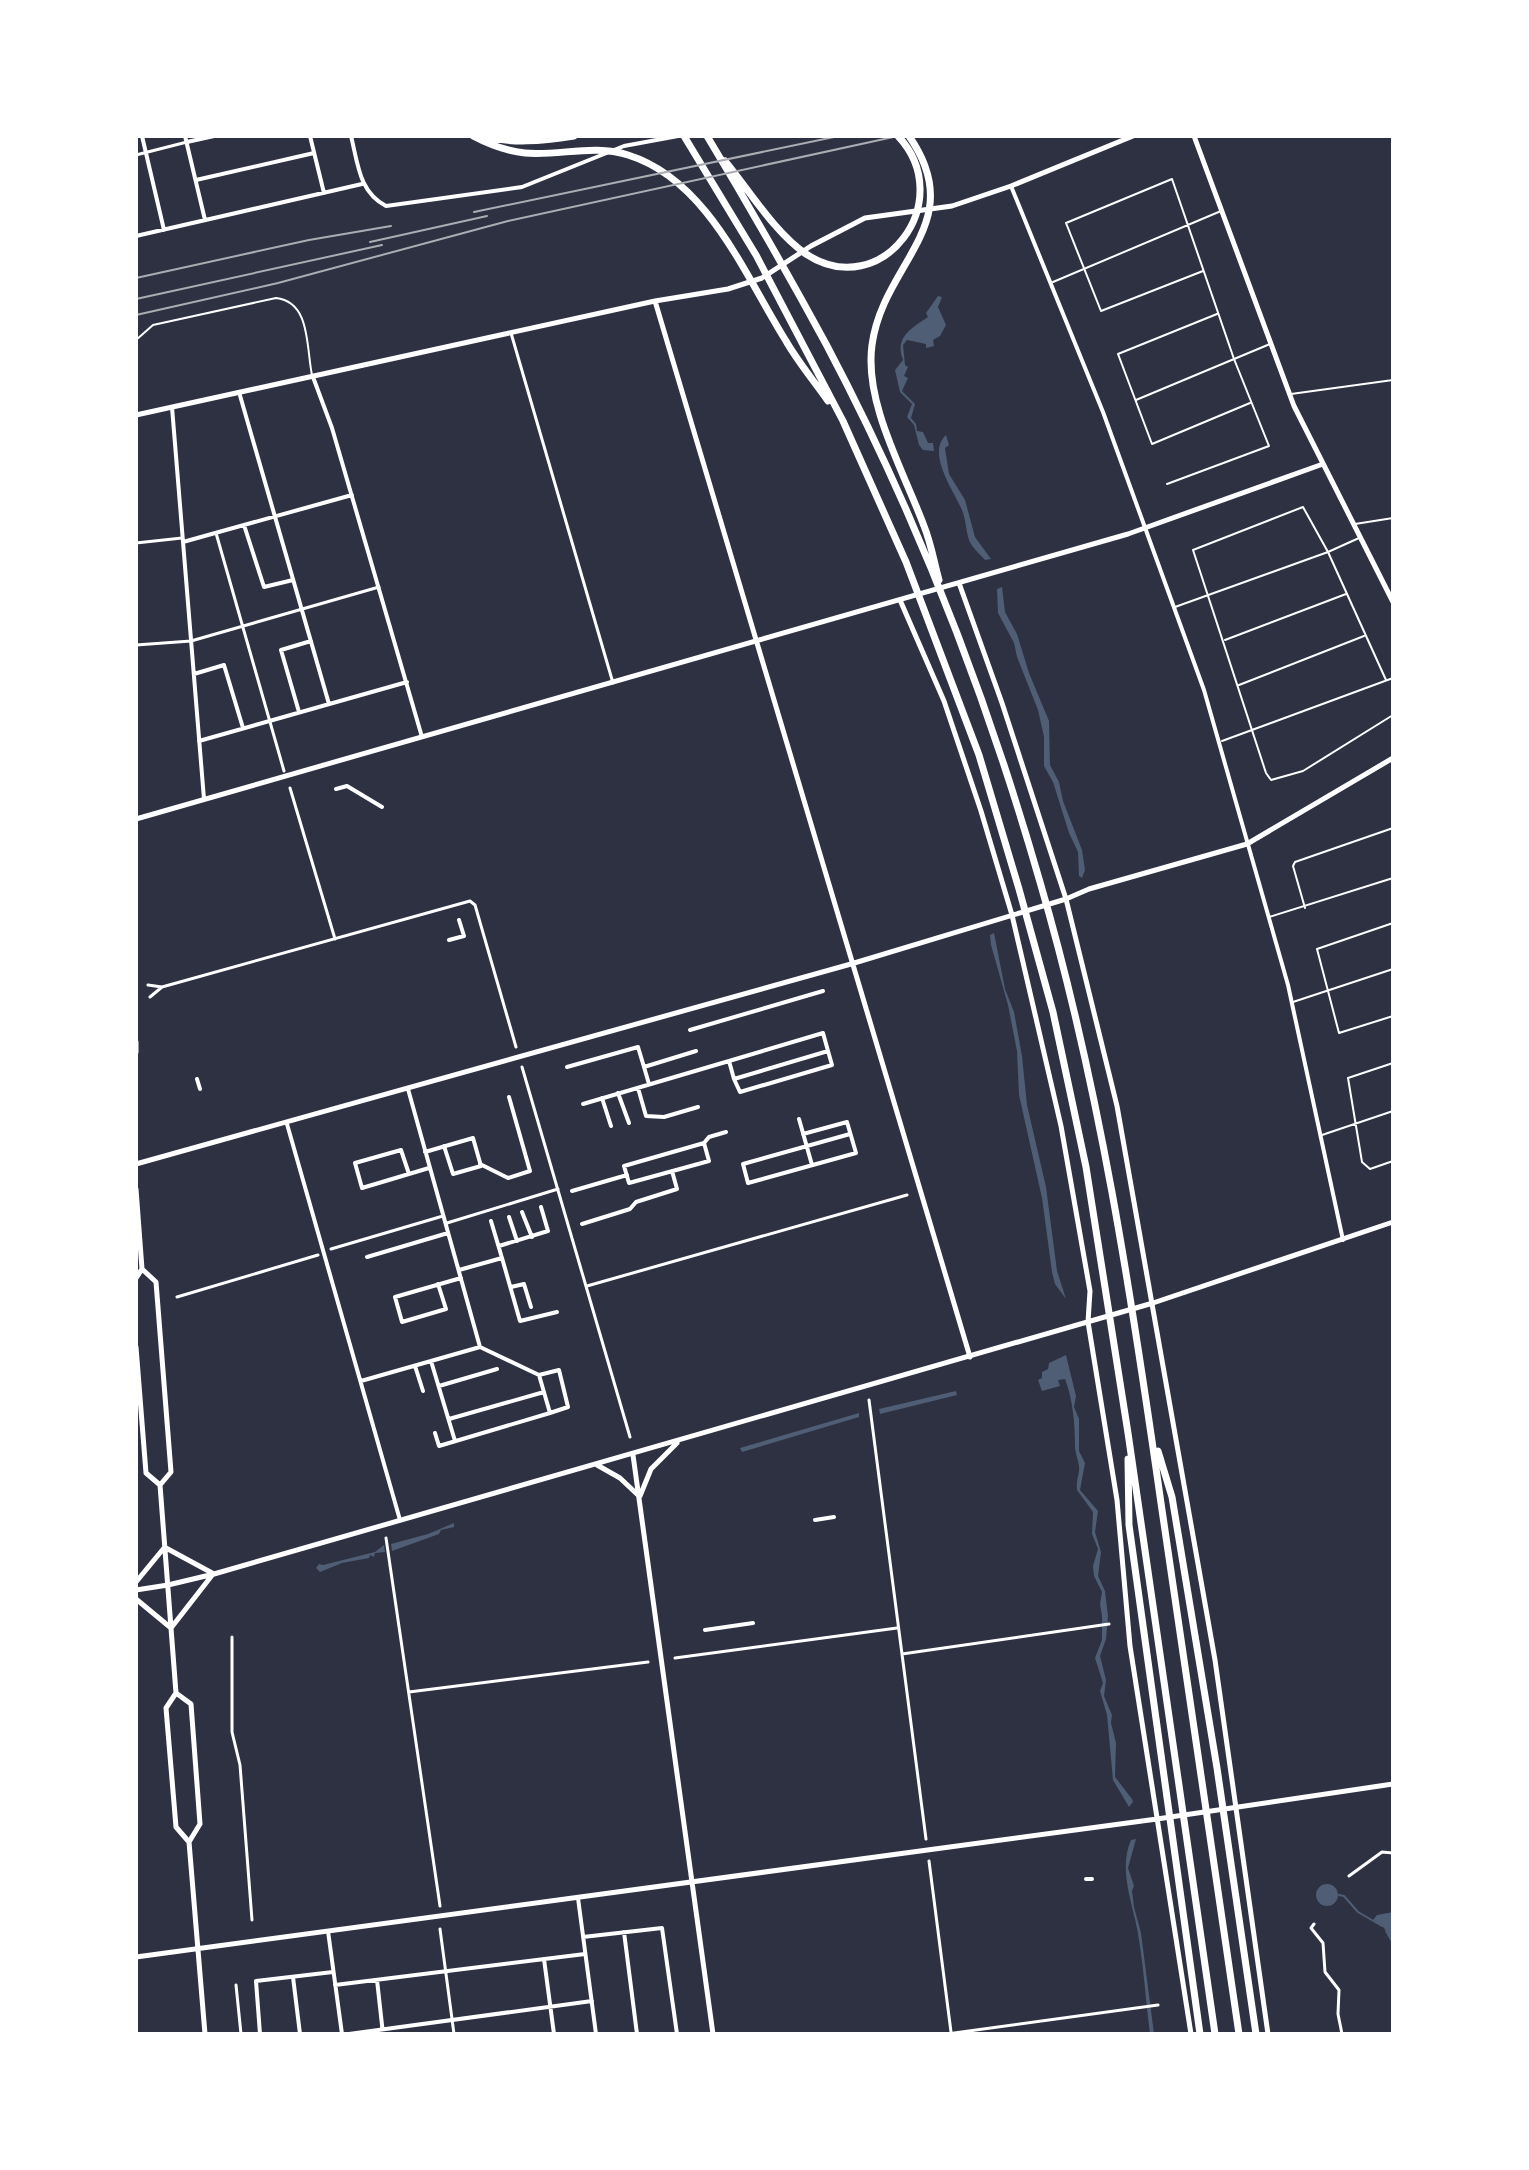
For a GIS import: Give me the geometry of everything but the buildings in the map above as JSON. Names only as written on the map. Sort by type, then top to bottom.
[{"type":"highway","points":[[473,136],[490,145],[527,153],[604,150],[626,154],[651,163],[674,180],[693,197],[744,265],[786,342],[843,421]]},
{"type":"highway","points":[[481,136],[527,141],[574,136]]},
{"type":"highway","points":[[684,136],[756,255],[843,421],[906,562],[979,755],[1019,889],[1053,1012],[1086,1167],[1215,2034]]},
{"type":"highway","points":[[708,139],[786,238],[807,255],[830,265],[852,267],[874,262],[893,251],[907,235],[916,217],[920,201],[919,173],[913,157],[898,136]]},
{"type":"highway","points":[[909,136],[928,172],[931,193],[929,213],[923,236],[901,267],[880,311],[871,364],[878,407],[926,530],[944,601]]},
{"type":"highway","points":[[708,139],[826,345],[871,435],[944,601],[999,749],[1041,882],[1073,1007],[1106,1158],[1150,1426],[1239,2034]]},
{"type":"highway","points":[[1150,1426],[1172,1497],[1217,1768],[1256,2034]]},
{"type":"highway","points":[[1128,1433],[1129,1525],[1200,2034]]},
{"type":"street","points":[[142,136],[164,230]]},
{"type":"street","points":[[136,155],[186,139],[214,136]]},
{"type":"street","points":[[310,136],[324,193]]},
{"type":"street","points":[[351,136],[362,184],[373,199],[386,206],[522,187],[624,146],[678,136]]},
{"type":"street","points":[[136,415],[655,301],[728,289],[762,278],[811,246],[865,218],[952,206],[1011,186],[1133,136]]},
{"type":"street","points":[[1194,136],[1290,395],[1393,602]]},
{"type":"street","points":[[186,139],[205,220]]},
{"type":"street","points":[[196,180],[314,153]]},
{"type":"street","points":[[136,236],[362,184]]},
{"type":"street","points":[[1011,186],[1103,412],[1204,690],[1292,1002],[1343,1240]]},
{"type":"street","points":[[655,301],[970,1357]]},
{"type":"street","points":[[511,333],[613,683]]},
{"type":"street","points":[[313,377],[332,428],[422,737]]},
{"type":"street","points":[[239,392],[329,704]]},
{"type":"street","points":[[172,407],[204,799]]},
{"type":"street","points":[[136,819],[1146,528],[1323,464]]},
{"type":"street","points":[[136,543],[183,540],[216,533],[352,495]]},
{"type":"street","points":[[244,525],[264,587],[293,580]]},
{"type":"street","points":[[216,533],[284,771]]},
{"type":"street","points":[[959,583],[1066,899],[1117,1106],[1215,1660],[1268,2034]]},
{"type":"street","points":[[136,645],[191,641],[379,587]]},
{"type":"street","points":[[900,600],[944,701],[1012,915],[1072,1182],[1090,1291],[1088,1322],[1117,1500],[1130,1646],[1191,2034]]},
{"type":"street","points":[[299,712],[281,650],[311,641]]},
{"type":"street","points":[[194,674],[224,665],[243,728]]},
{"type":"street","points":[[199,741],[407,682]]},
{"type":"street","points":[[136,1164],[851,964],[1066,899],[1089,889],[1247,844],[1393,758]]},
{"type":"street","points":[[336,789],[347,786],[382,807]]},
{"type":"street","points":[[290,788],[335,939]]},
{"type":"street","points":[[148,985],[162,987],[470,901],[475,905],[516,1047]]},
{"type":"street","points":[[449,940],[464,936],[459,920]]},
{"type":"street","points":[[150,997],[162,987]]},
{"type":"street","points":[[690,1030],[823,991]]},
{"type":"street","points":[[583,1104],[823,1033],[832,1065],[740,1092],[729,1061]]},
{"type":"street","points":[[136,1042],[136,1052]]},
{"type":"street","points":[[567,1067],[638,1047],[649,1084]]},
{"type":"street","points":[[644,1067],[696,1051]]},
{"type":"street","points":[[734,1079],[828,1051]]},
{"type":"street","points":[[522,1067],[630,1437]]},
{"type":"street","points":[[197,1079],[200,1089]]},
{"type":"street","points":[[637,1088],[646,1116],[664,1117],[698,1107]]},
{"type":"street","points":[[408,1089],[480,1347]]},
{"type":"street","points":[[618,1093],[629,1123]]},
{"type":"street","points":[[425,1152],[473,1138],[480,1164],[508,1178],[530,1171],[509,1097]]},
{"type":"street","points":[[602,1098],[611,1126]]},
{"type":"street","points":[[799,1119],[812,1165]]},
{"type":"street","points":[[803,1134],[847,1122],[856,1153],[748,1183],[743,1164],[850,1134]]},
{"type":"street","points":[[287,1124],[400,1520]]},
{"type":"street","points":[[704,1143],[709,1161],[629,1183],[624,1166],[704,1143],[709,1137],[726,1132]]},
{"type":"street","points":[[444,1146],[453,1174],[480,1164]]},
{"type":"street","points":[[409,1174],[401,1150],[355,1163],[362,1188],[409,1174],[429,1168]]},
{"type":"street","points":[[582,1224],[630,1209],[636,1202],[677,1189],[672,1171]]},
{"type":"street","points":[[572,1191],[627,1175]]},
{"type":"street","points":[[136,1189],[142,1269],[136,1278]]},
{"type":"street","points":[[445,1223],[558,1189]]},
{"type":"street","points":[[586,1287],[907,1195]]},
{"type":"street","points":[[499,1246],[548,1231],[541,1207]]},
{"type":"street","points":[[522,1212],[532,1237]]},
{"type":"street","points":[[331,1249],[443,1216]]},
{"type":"street","points":[[509,1217],[517,1241]]},
{"type":"street","points":[[491,1221],[520,1321],[557,1312]]},
{"type":"street","points":[[136,1590],[214,1574],[970,1357],[1153,1303],[1393,1222]]},
{"type":"street","points":[[367,1257],[448,1233]]},
{"type":"street","points":[[177,1297],[318,1255]]},
{"type":"street","points":[[459,1270],[502,1258]]},
{"type":"street","points":[[142,1269],[156,1282],[171,1472],[160,1485],[176,1693],[166,1708],[176,1827],[189,1842],[205,2034]]},
{"type":"street","points":[[438,1284],[446,1309],[402,1322],[395,1297],[438,1284],[461,1278]]},
{"type":"street","points":[[511,1287],[524,1284],[531,1307]]},
{"type":"street","points":[[136,1347],[146,1473],[160,1485]]},
{"type":"street","points":[[360,1381],[480,1347],[539,1375],[559,1370],[568,1407],[439,1446],[435,1433]]},
{"type":"street","points":[[431,1361],[455,1441]]},
{"type":"street","points":[[415,1366],[423,1391]]},
{"type":"street","points":[[439,1386],[497,1369]]},
{"type":"street","points":[[539,1375],[550,1413]]},
{"type":"street","points":[[449,1419],[544,1392]]},
{"type":"street","points":[[869,1400],[926,1839]]},
{"type":"street","points":[[639,1497],[651,1469],[679,1441]]},
{"type":"street","points":[[633,1455],[713,2034]]},
{"type":"street","points":[[597,1465],[620,1478],[639,1497]]},
{"type":"street","points":[[815,1520],[834,1517]]},
{"type":"street","points":[[386,1538],[440,1906]]},
{"type":"street","points":[[165,1548],[214,1574]]},
{"type":"street","points":[[136,1582],[165,1548]]},
{"type":"street","points":[[171,1628],[214,1574]]},
{"type":"street","points":[[136,1599],[171,1628]]},
{"type":"street","points":[[705,1630],[753,1623]]},
{"type":"street","points":[[902,1654],[1109,1624]]},
{"type":"street","points":[[675,1658],[899,1628]]},
{"type":"street","points":[[232,1637],[232,1732],[240,1765],[252,1920]]},
{"type":"street","points":[[409,1692],[648,1662]]},
{"type":"street","points":[[176,1693],[191,1704],[200,1824],[189,1842]]},
{"type":"street","points":[[136,1957],[1157,1819],[1393,1784]]},
{"type":"street","points":[[1349,1876],[1382,1852],[1393,1853]]},
{"type":"street","points":[[929,1861],[950,2034],[1158,2005]]},
{"type":"street","points":[[578,1898],[596,2034]]},
{"type":"street","points":[[1314,1924],[1311,1928],[1323,1943],[1325,1972],[1339,1990],[1338,2014],[1342,2034]]},
{"type":"street","points":[[583,1937],[662,1928],[677,2034]]},
{"type":"street","points":[[440,1929],[454,2034]]},
{"type":"street","points":[[328,1931],[342,2034]]},
{"type":"street","points":[[624,1932],[637,2034]]},
{"type":"street","points":[[335,1985],[585,1954]]},
{"type":"street","points":[[544,1959],[554,2034]]},
{"type":"street","points":[[260,2034],[256,1981],[333,1972]]},
{"type":"street","points":[[293,1977],[300,2034]]},
{"type":"street","points":[[377,1980],[383,2032]]},
{"type":"street","points":[[236,1985],[241,2034]]},
{"type":"street","points":[[349,2034],[383,2032],[592,2001]]},
{"type":"lane","points":[[1167,484],[1269,446],[1234,359],[1172,179],[1066,223],[1101,311],[1203,271]]},
{"type":"lane","points":[[1051,283],[1222,211]]},
{"type":"lane","points":[[136,340],[153,325],[276,298],[287,299],[300,310],[313,377]]},
{"type":"lane","points":[[1218,313],[1118,354],[1152,444],[1251,402]]},
{"type":"lane","points":[[1136,400],[1271,344]]},
{"type":"lane","points":[[1290,395],[1393,380]]},
{"type":"lane","points":[[1386,680],[1328,552],[1303,507],[1193,550],[1266,773],[1271,780],[1303,771],[1393,715]]},
{"type":"lane","points":[[1354,524],[1393,518]]},
{"type":"lane","points":[[1174,608],[1361,537]]},
{"type":"lane","points":[[1223,640],[1347,594]]},
{"type":"lane","points":[[1238,685],[1366,635]]},
{"type":"lane","points":[[1219,743],[1393,678]]},
{"type":"lane","points":[[1305,908],[1293,866],[1295,862],[1393,828]]},
{"type":"lane","points":[[1269,917],[1393,878]]},
{"type":"lane","points":[[1393,923],[1317,949],[1339,1033],[1393,1016]]},
{"type":"lane","points":[[1292,1002],[1393,969]]},
{"type":"lane","points":[[1393,1063],[1348,1078],[1362,1162],[1365,1167],[1375,1168],[1393,1161]]},
{"type":"lane","points":[[1321,1135],[1393,1111]]},
{"type":"water","points":[[938,296],[942,297],[938,307],[946,325],[940,336],[933,340],[934,346],[926,348],[926,344],[907,340],[903,345],[905,365],[908,367],[904,376],[908,378],[902,391],[915,404],[911,418],[917,431],[923,432],[928,443],[933,443],[934,451],[923,450],[919,445],[914,425],[907,417],[912,404],[900,392],[895,370],[903,360],[901,345],[903,339],[928,317],[926,313]]},
{"type":"water","points":[[946,435],[949,474],[965,500],[975,537],[991,559],[985,560],[970,543],[962,510],[940,462],[941,443]]},
{"type":"water","points":[[1002,587],[1005,612],[1017,634],[1049,721],[1050,765],[1059,782],[1082,850],[1085,870],[1082,878],[1079,876],[1078,852],[1053,782],[1044,766],[1044,737],[1038,710],[1014,643],[998,613],[997,589]]},
{"type":"water","points":[[994,933],[1005,989],[1014,1012],[1027,1105],[1046,1187],[1057,1271],[1066,1299],[1055,1284],[1052,1272],[1042,1198],[1019,1095],[1017,1051],[991,945],[990,935]]},
{"type":"water","points":[[1066,1355],[1076,1396],[1074,1407],[1079,1419],[1079,1451],[1085,1463],[1080,1490],[1098,1511],[1095,1532],[1101,1552],[1098,1576],[1105,1591],[1108,1616],[1106,1639],[1100,1656],[1106,1680],[1104,1696],[1112,1715],[1116,1743],[1115,1777],[1132,1799],[1129,1807],[1113,1780],[1107,1715],[1100,1691],[1103,1683],[1095,1658],[1102,1640],[1102,1592],[1093,1566],[1098,1549],[1092,1534],[1093,1512],[1077,1490],[1079,1468],[1070,1395],[1065,1379],[1058,1380],[1060,1386],[1042,1391],[1038,1380],[1042,1378],[1042,1372],[1048,1369],[1049,1363]]},
{"type":"water","points":[[956,1391],[957,1395],[880,1414],[879,1409]]},
{"type":"water","points":[[859,1413],[859,1417],[742,1452],[740,1448]]},
{"type":"water","points":[[454,1523],[454,1527],[441,1530],[439,1534],[392,1551],[391,1544]]},
{"type":"water","points":[[384,1545],[385,1552],[375,1553],[374,1557],[370,1555],[369,1558],[342,1563],[320,1572],[316,1568],[319,1564],[375,1552]]},
{"type":"water","points":[[1136,1839],[1128,1868],[1134,1886],[1134,1907],[1141,1933],[1154,2034],[1150,2034],[1139,1940],[1126,1877],[1127,1852],[1131,1840]]},
{"type":"water","points":[[1327,1884],[1335,1887],[1338,1895],[1335,1903],[1327,1906],[1319,1903],[1316,1895],[1319,1887]]},
{"type":"water","points":[[1393,1912],[1393,1943],[1384,1928],[1373,1920],[1377,1915]]},
{"type":"waterway","points":[[1339,1895],[1344,1896],[1358,1912],[1382,1926]]},
{"type":"waterway","points":[[1386,1931],[1393,1943]]},
{"type":"railway","points":[[474,212],[839,136]]},
{"type":"railway","points":[[136,315],[278,283],[508,221],[898,136]]},
{"type":"railway","points":[[370,242],[487,216]]},
{"type":"railway","points":[[136,278],[309,240],[391,226]]},
{"type":"railway","points":[[136,299],[382,245]]}]
